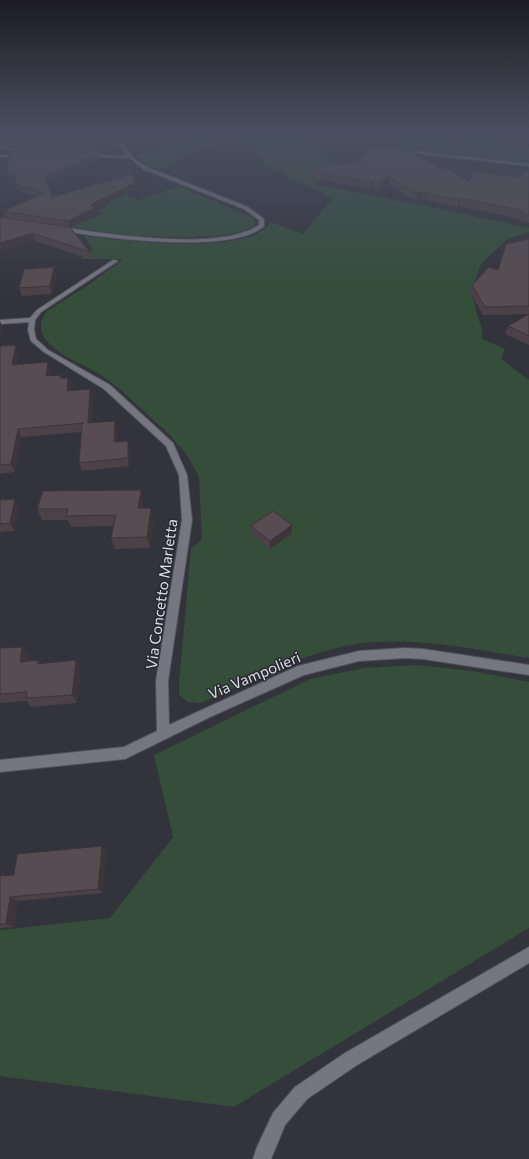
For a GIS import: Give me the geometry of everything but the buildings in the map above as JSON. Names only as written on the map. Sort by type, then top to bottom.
[{"type":"street","points":[[53,228],[128,239],[170,242],[224,238],[256,230],[261,226],[262,220],[246,208],[191,186]]},
{"type":"street","points":[[0,322],[32,320],[39,311],[115,261]]},
{"type":"street","name":"Via Concetto Marletta","points":[[32,320],[31,330],[33,340],[46,351],[107,387],[170,445],[184,475],[187,520],[162,681],[163,734]]},
{"type":"street","name":"Via Vampolieri","points":[[0,766],[125,753],[206,712],[302,670],[360,656],[405,653],[423,654],[529,670]]},
{"type":"street","points":[[262,1159],[263,1153],[280,1119],[301,1093],[352,1059],[529,955]]},
{"type":"green space","points":[[178,186],[247,215],[254,219],[255,225],[238,232],[191,237],[157,237],[71,227],[104,213],[98,210],[111,204],[89,197],[118,192],[139,200]]},
{"type":"green space","points":[[308,186],[325,186],[529,228],[529,232],[507,239],[481,264],[470,294],[481,326],[482,339],[505,349],[501,359],[529,380],[529,658],[422,643],[379,642],[357,644],[317,653],[297,660],[201,703],[188,702],[179,695],[179,684],[191,549],[202,539],[199,477],[187,455],[170,435],[121,390],[98,373],[63,355],[54,348],[44,338],[41,329],[41,321],[47,311],[90,284],[123,259],[80,259],[93,249],[84,236],[154,243],[213,243],[239,240],[259,233],[270,222],[303,234],[333,198]]},
{"type":"green space","points":[[417,665],[472,671],[529,682],[529,928],[234,1107],[0,1076],[0,930],[110,918],[173,837],[154,755],[310,679],[364,668]]}]
